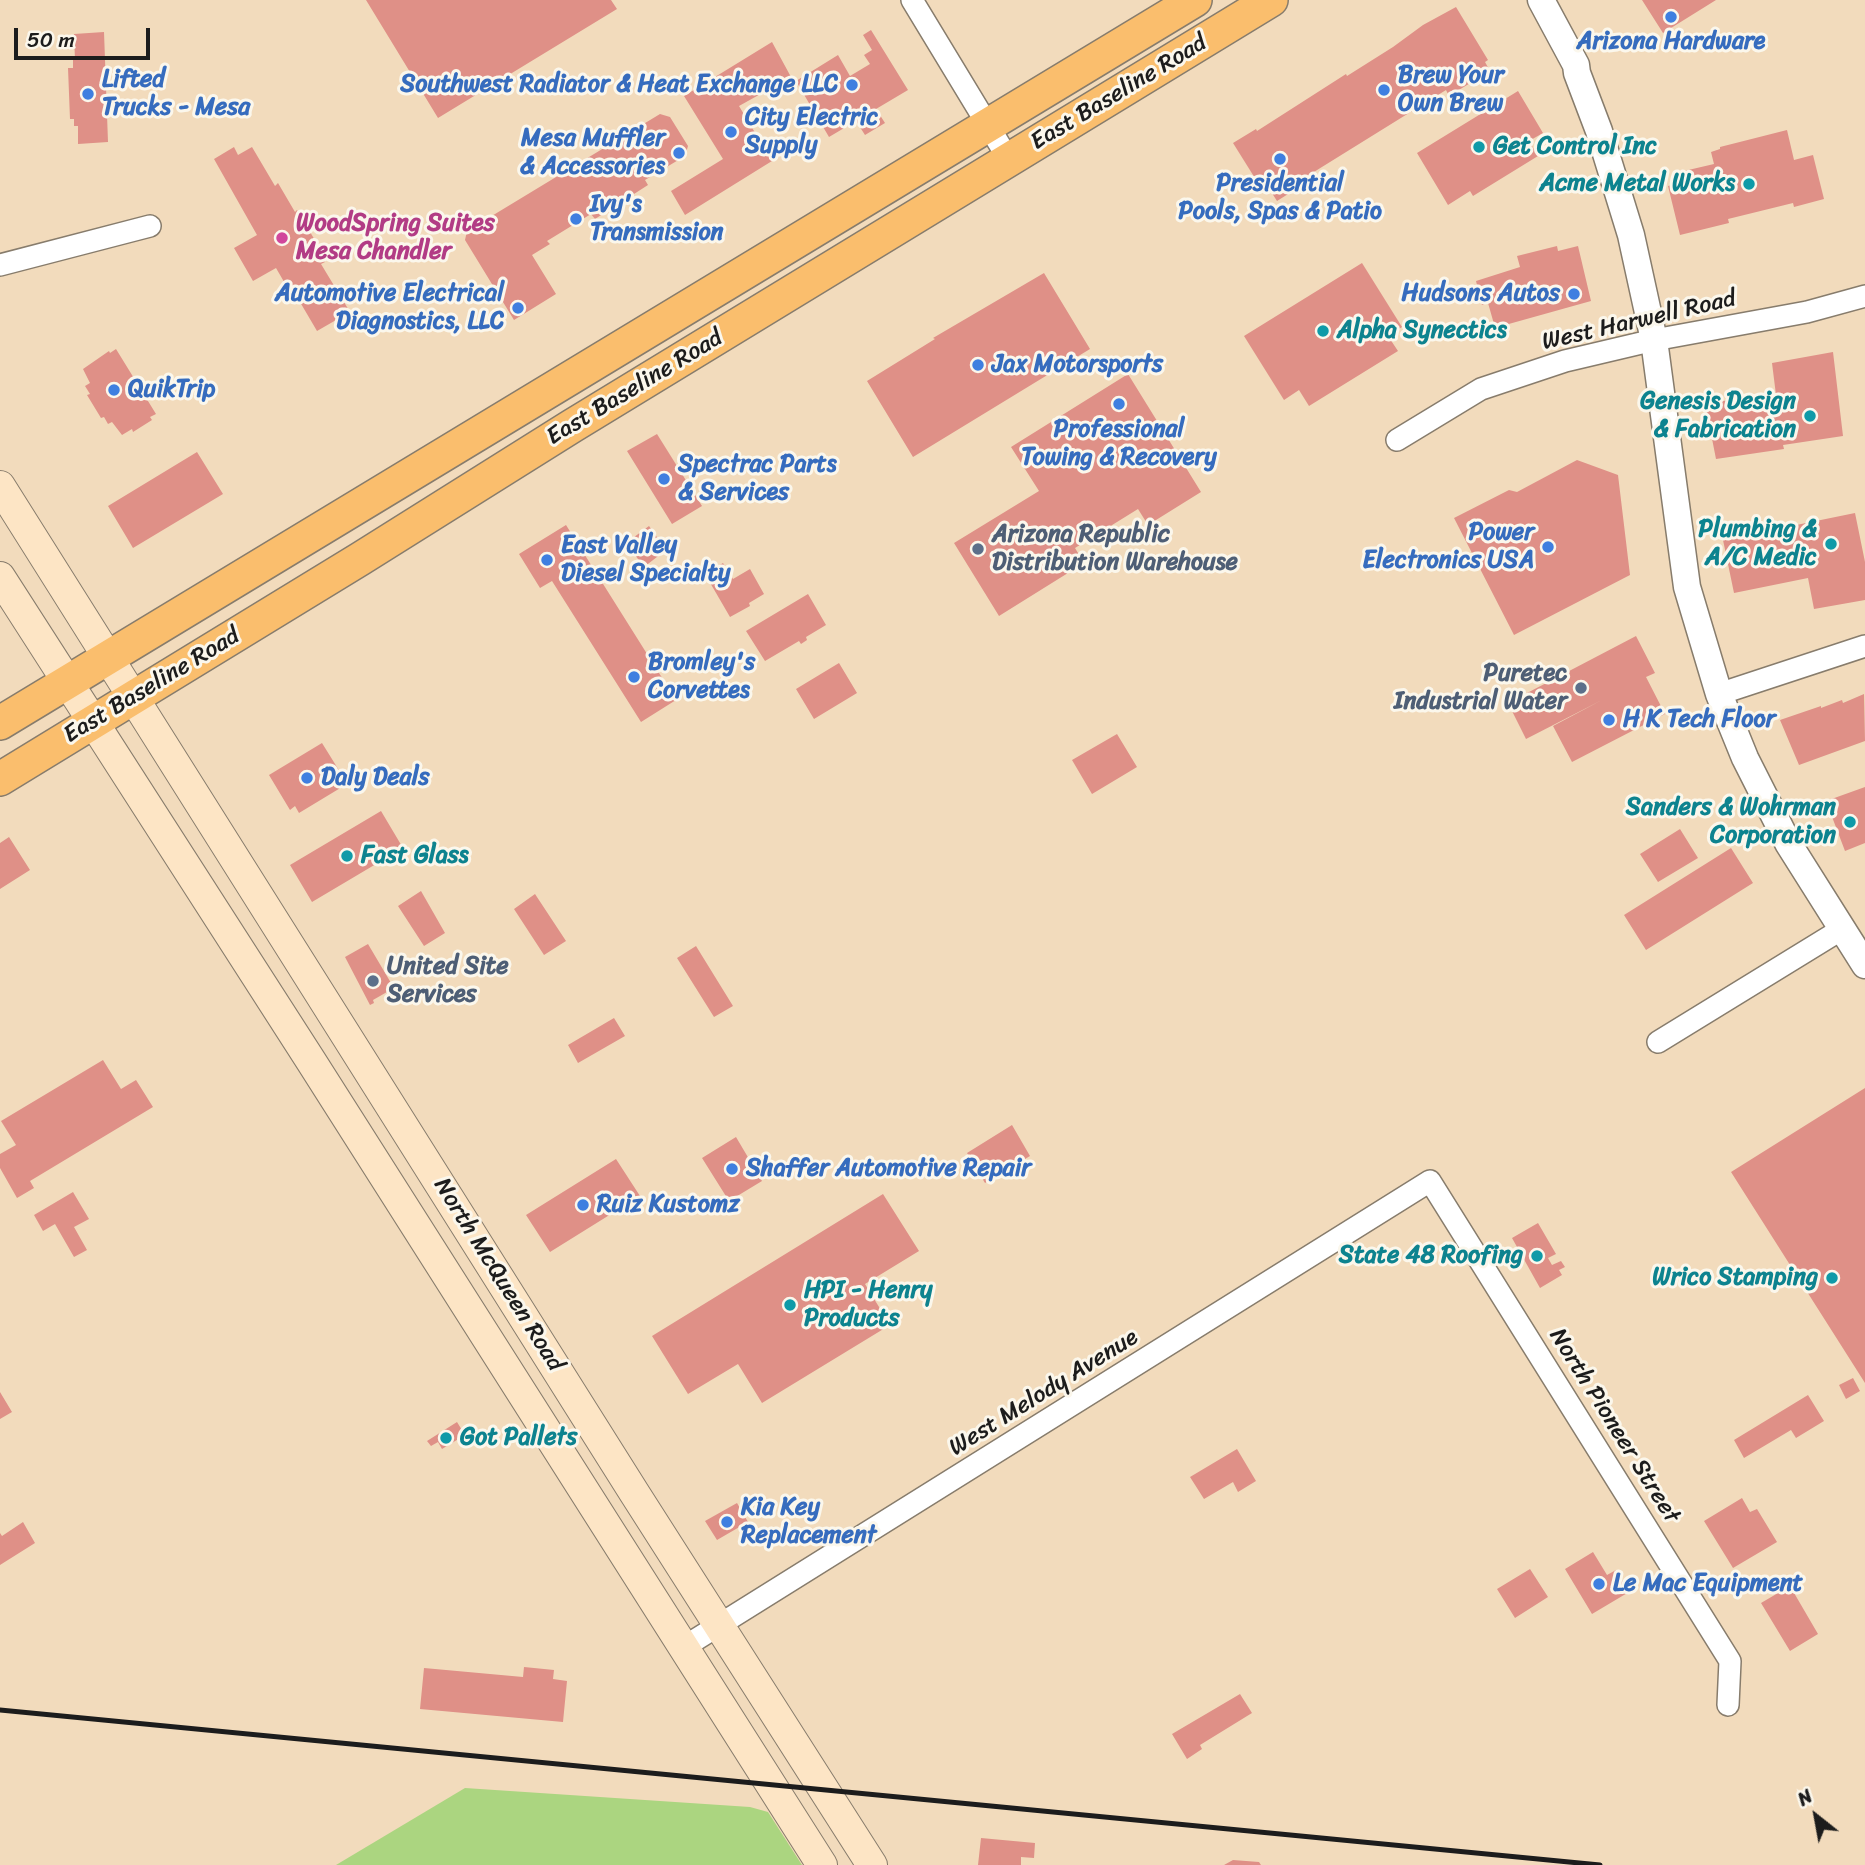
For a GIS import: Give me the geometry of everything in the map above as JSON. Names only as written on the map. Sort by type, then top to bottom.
[{"type":"main road","name":"East Baseline Road","points":[[0,779],[80,703],[123,679],[551,391],[1195,0]]},
{"type":"main road","name":"East Baseline Road","points":[[0,723],[80,703],[572,426],[1271,0]]},
{"type":"main road","points":[[551,391],[572,426]]},
{"type":"main road","name":"North McQueen Road","points":[[0,486],[872,1865]]},
{"type":"main road","name":"North McQueen Road","points":[[0,577],[346,1115],[822,1865]]},
{"type":"main road","points":[[346,1115],[383,1091]]},
{"type":"street","points":[[912,0],[1009,160]]},
{"type":"street","points":[[1541,0],[1576,65],[1631,234],[1654,340],[1687,587],[1719,694],[1745,758],[1788,843],[1865,965]]},
{"type":"street","points":[[0,265],[150,226]]},
{"type":"street","name":"West Harwell Road","points":[[1397,440],[1481,389],[1564,361],[1654,340],[1807,312],[1865,296]]},
{"type":"street","points":[[1719,694],[1865,646]]},
{"type":"street","points":[[1658,1042],[1842,929]]},
{"type":"street","name":"West Melody Avenue","points":[[684,1647],[1430,1181]]},
{"type":"street","name":"North Pioneer Street","points":[[1430,1181],[1730,1661],[1728,1705]]},
{"type":"green space","points":[[465,1788],[750,1807],[768,1812],[802,1865],[336,1865]]},
{"type":"building","points":[[366,0],[611,0],[617,9],[438,118]]},
{"type":"building","name":"Arizona Hardware","points":[[1642,0],[1716,0],[1663,33]]},
{"type":"building","points":[[1456,7],[1488,60],[1485,62],[1490,71],[1449,96],[1446,90],[1301,180],[1304,184],[1277,201],[1263,179],[1258,183],[1233,143],[1256,129],[1257,131],[1393,47],[1423,25]]},
{"type":"building","name":"Southwest Radiator & Heat Exchange LLC","points":[[871,30],[908,90],[876,109],[885,123],[865,135],[856,121],[829,137],[796,81],[838,55],[850,76],[870,64],[864,55],[872,50],[863,35]]},
{"type":"building","name":"Lifted Trucks - Mesa","points":[[104,32],[108,142],[78,144],[78,126],[74,126],[74,119],[70,119],[68,68],[73,68],[75,60],[74,34]]},
{"type":"building","name":"City Electric Supply","points":[[772,42],[791,77],[739,106],[772,161],[685,215],[671,191],[723,159],[684,96]]},
{"type":"building","name":"Get Control Inc","points":[[1518,91],[1543,133],[1529,141],[1538,156],[1473,196],[1470,191],[1448,205],[1417,153]]},
{"type":"building","points":[[660,114],[670,117],[688,146],[685,156],[645,180],[648,185],[595,219],[591,214],[547,241],[550,244],[532,255],[556,294],[514,320],[465,240],[467,231]]},
{"type":"building","name":"Acme Metal Works","points":[[1787,130],[1794,160],[1813,155],[1824,199],[1794,207],[1793,203],[1728,219],[1729,223],[1680,235],[1668,186],[1686,181],[1684,171],[1714,164],[1711,152],[1720,147]]},
{"type":"building","name":"WoodSpring Suites Mesa Chandler","points":[[234,147],[238,155],[252,147],[275,186],[278,183],[295,212],[297,210],[325,262],[321,264],[350,312],[317,331],[290,285],[287,287],[276,268],[253,281],[234,248],[257,235],[214,159]]},
{"type":"building","points":[[1557,246],[1558,251],[1578,246],[1591,301],[1498,327],[1497,323],[1494,324],[1488,303],[1482,305],[1476,281],[1520,267],[1517,256]]},
{"type":"building","name":"Alpha Synectics","points":[[1362,263],[1402,327],[1388,336],[1398,351],[1309,406],[1299,390],[1284,400],[1244,336]]},
{"type":"building","name":"Jax Motorsports","points":[[1044,273],[1090,349],[913,457],[867,381],[935,339],[933,338]]},
{"type":"building","name":"QuikTrip","points":[[116,349],[156,414],[150,417],[152,420],[133,432],[132,429],[122,435],[112,422],[108,424],[104,417],[101,418],[87,395],[90,394],[85,386],[90,383],[83,369]]},
{"type":"building","points":[[1833,352],[1843,436],[1783,445],[1784,449],[1716,459],[1705,403],[1776,395],[1772,363]]},
{"type":"building","points":[[1128,374],[1201,492],[1148,525],[1138,509],[1075,548],[1084,563],[999,616],[954,543],[1039,491],[1011,447]]},
{"type":"building","name":"Spectrac Parts & Services","points":[[657,434],[702,506],[672,524],[627,451]]},
{"type":"building","name":"QuikTrip","points":[[197,452],[223,494],[133,548],[108,506]]},
{"type":"building","name":"Power Electronics USA","points":[[1577,460],[1618,475],[1630,575],[1514,635],[1454,518],[1509,490],[1517,492]]},
{"type":"building","points":[[1855,513],[1865,562],[1865,600],[1814,609],[1808,578],[1734,593],[1723,540]]},
{"type":"building","points":[[566,525],[676,700],[641,722],[552,581],[540,588],[519,554]]},
{"type":"building","points":[[649,526],[666,550],[644,567],[626,543]]},
{"type":"building","points":[[723,563],[733,579],[750,569],[764,594],[730,617],[705,574]]},
{"type":"building","points":[[808,594],[826,625],[806,637],[807,640],[801,644],[799,641],[765,661],[746,631]]},
{"type":"building","points":[[1636,636],[1655,673],[1646,677],[1665,714],[1572,762],[1553,726],[1602,700],[1526,739],[1508,703]]},
{"type":"building","points":[[839,663],[857,693],[814,719],[796,689]]},
{"type":"building","points":[[1864,694],[1865,741],[1799,765],[1780,720],[1842,700],[1843,703]]},
{"type":"building","points":[[1117,734],[1137,767],[1092,794],[1072,760]]},
{"type":"building","name":"Daly Deals","points":[[322,743],[345,780],[339,784],[342,787],[299,813],[295,806],[290,810],[269,775]]},
{"type":"building","name":"Sanders & Wohrman Corporation","points":[[1865,787],[1865,843],[1845,851],[1826,801]]},
{"type":"building","name":"Fast Glass","points":[[381,811],[403,848],[312,902],[290,865]]},
{"type":"building","points":[[1680,829],[1698,858],[1658,882],[1640,854]]},
{"type":"building","points":[[9,837],[30,870],[0,889],[0,843]]},
{"type":"building","points":[[1731,848],[1753,883],[1646,950],[1624,915]]},
{"type":"building","points":[[421,891],[445,933],[424,946],[398,906]]},
{"type":"building","points":[[535,894],[566,941],[544,955],[514,909]]},
{"type":"building","name":"United Site Services","points":[[368,944],[394,988],[373,1000],[374,1003],[370,1005],[345,957]]},
{"type":"building","points":[[696,946],[733,1006],[714,1017],[677,958]]},
{"type":"building","points":[[614,1018],[625,1036],[578,1063],[568,1045]]},
{"type":"building","points":[[103,1060],[121,1089],[136,1080],[153,1107],[30,1181],[34,1188],[17,1198],[0,1168],[0,1154],[16,1145],[1,1121]]},
{"type":"building","name":"Wrico Stamping","points":[[1865,1088],[1865,1383],[1731,1172]]},
{"type":"building","points":[[1012,1125],[1030,1156],[985,1183],[967,1153]]},
{"type":"building","name":"Shaffer Automotive Repair","points":[[736,1137],[762,1181],[729,1201],[702,1158]]},
{"type":"building","name":"Ruiz Kustomz","points":[[616,1159],[640,1196],[550,1252],[526,1215]]},
{"type":"building","points":[[73,1192],[89,1219],[74,1227],[87,1250],[74,1257],[55,1224],[43,1231],[34,1215]]},
{"type":"building","name":"HPI - Henry Products","points":[[883,1194],[919,1251],[865,1284],[890,1325],[762,1403],[738,1364],[688,1394],[652,1336]]},
{"type":"building","name":"State 48 Roofing","points":[[1538,1223],[1556,1254],[1548,1258],[1552,1265],[1561,1261],[1565,1267],[1559,1270],[1562,1275],[1540,1288],[1512,1238]]},
{"type":"building","points":[[1853,1378],[1860,1391],[1846,1399],[1839,1385]]},
{"type":"building","points":[[0,1392],[12,1412],[0,1419]]},
{"type":"building","points":[[1808,1395],[1824,1421],[1796,1438],[1791,1430],[1744,1458],[1734,1440]]},
{"type":"building","name":"Got Pallets","points":[[457,1422],[465,1435],[442,1449],[438,1442],[431,1446],[427,1441]]},
{"type":"building","points":[[1237,1449],[1256,1481],[1238,1492],[1233,1482],[1204,1499],[1190,1477]]},
{"type":"building","points":[[1742,1498],[1750,1512],[1757,1509],[1777,1542],[1733,1568],[1704,1521]]},
{"type":"building","name":"Kia Key Replacement","points":[[737,1503],[748,1522],[717,1540],[705,1521]]},
{"type":"building","points":[[23,1522],[35,1543],[0,1565],[0,1533],[2,1536]]},
{"type":"building","name":"Le Mac Equipment","points":[[1593,1552],[1607,1575],[1616,1570],[1629,1592],[1592,1614],[1565,1569]]},
{"type":"building","points":[[1530,1569],[1548,1597],[1515,1618],[1497,1589]]},
{"type":"building","points":[[1790,1586],[1818,1634],[1790,1651],[1761,1603]]},
{"type":"building","points":[[524,1667],[554,1670],[553,1679],[567,1681],[563,1722],[420,1709],[424,1668],[523,1677]]},
{"type":"building","points":[[1240,1694],[1252,1713],[1200,1745],[1202,1749],[1187,1759],[1172,1734]]},
{"type":"building","points":[[981,1838],[1035,1843],[1034,1858],[1021,1857],[1021,1865],[978,1865]]},
{"type":"building","points":[[1233,1860],[1259,1862],[1261,1865],[1224,1865]]},
{"type":"railway","points":[[0,1710],[1600,1865]]},
{"type":"place","name":"Arizona Hardware","points":[[1671,17]]},
{"type":"place","name":"Southwest Radiator & Heat Exchange LLC","points":[[852,85]]},
{"type":"place","name":"Brew Your Own Brew","points":[[1384,90]]},
{"type":"place","name":"Lifted Trucks - Mesa","points":[[88,94]]},
{"type":"place","name":"City Electric Supply","points":[[731,132]]},
{"type":"place","name":"Get Control Inc","points":[[1479,147]]},
{"type":"place","name":"Mesa Muffler & Accessories","points":[[679,153]]},
{"type":"place","name":"Presidential Pools, Spas & Patio","points":[[1280,159]]},
{"type":"place","name":"Acme Metal Works","points":[[1749,184]]},
{"type":"place","name":"Ivy's Transmission","points":[[576,219]]},
{"type":"place","name":"WoodSpring Suites Mesa Chandler","points":[[282,238]]},
{"type":"place","name":"Hudsons Autos","points":[[1574,294]]},
{"type":"place","name":"Automotive Electrical Diagnostics, LLC","points":[[518,308]]},
{"type":"place","name":"Alpha Synectics","points":[[1323,331]]},
{"type":"place","name":"Jax Motorsports","points":[[978,365]]},
{"type":"place","name":"QuikTrip","points":[[114,390]]},
{"type":"place","name":"Professional Towing & Recovery","points":[[1119,404]]},
{"type":"place","name":"Genesis Design & Fabrication","points":[[1810,416]]},
{"type":"place","name":"Spectrac Parts & Services","points":[[664,479]]},
{"type":"place","name":"Plumbing & A/C Medic","points":[[1831,544]]},
{"type":"place","name":"Power Electronics USA","points":[[1548,547]]},
{"type":"place","name":"Arizona Republic Distribution Warehouse","points":[[978,549]]},
{"type":"place","name":"East Valley Diesel Specialty","points":[[547,560]]},
{"type":"place","name":"Bromley's Corvettes","points":[[634,677]]},
{"type":"place","name":"Puretec Industrial Water","points":[[1581,688]]},
{"type":"place","name":"H K Tech Floor","points":[[1609,720]]},
{"type":"place","name":"Daly Deals","points":[[307,778]]},
{"type":"place","name":"Sanders & Wohrman Corporation","points":[[1850,822]]},
{"type":"place","name":"Fast Glass","points":[[347,856]]},
{"type":"place","name":"United Site Services","points":[[373,981]]},
{"type":"place","name":"Shaffer Automotive Repair","points":[[732,1169]]},
{"type":"place","name":"Ruiz Kustomz","points":[[583,1205]]},
{"type":"place","name":"State 48 Roofing","points":[[1537,1256]]},
{"type":"place","name":"Wrico Stamping","points":[[1832,1278]]},
{"type":"place","name":"HPI - Henry Products","points":[[790,1305]]},
{"type":"place","name":"Got Pallets","points":[[446,1438]]},
{"type":"place","name":"Kia Key Replacement","points":[[727,1522]]},
{"type":"place","name":"Le Mac Equipment","points":[[1599,1584]]}]
